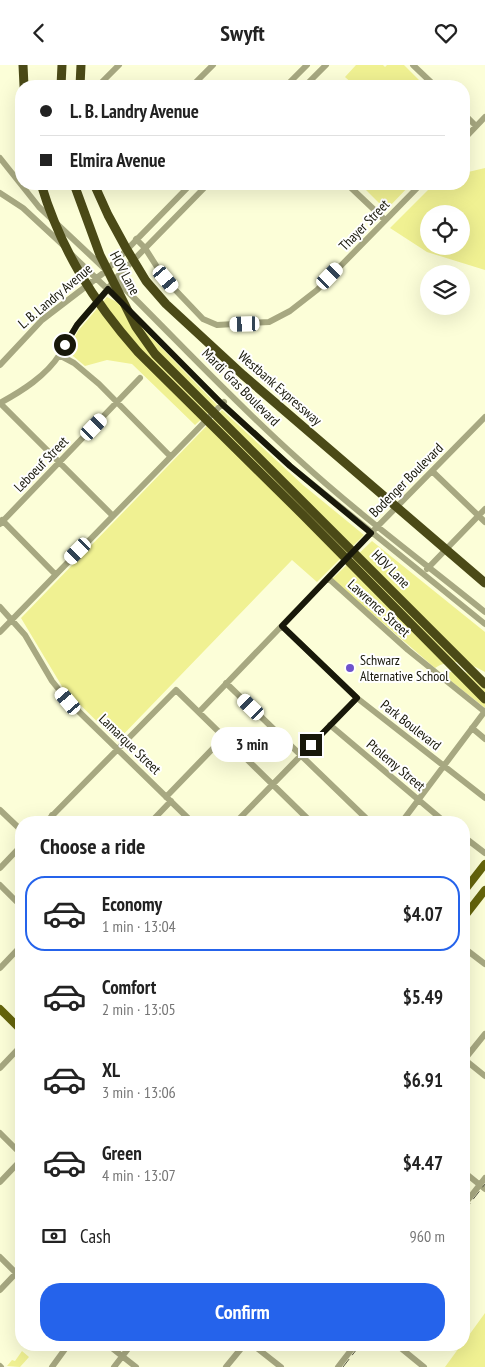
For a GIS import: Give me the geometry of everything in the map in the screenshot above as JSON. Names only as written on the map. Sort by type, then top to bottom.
[{"type":"highway","points":[[23,65],[24,80]]},
{"type":"highway","points":[[61,80],[62,65]]},
{"type":"highway","points":[[80,80],[81,65]]},
{"type":"highway","points":[[43,190],[58,232],[91,293],[138,352],[485,699]]},
{"type":"highway","name":"HOV Lane","points":[[76,190],[100,255],[136,327],[155,354],[485,684]]},
{"type":"highway","name":"Westbank Expressway","points":[[97,190],[108,215],[146,281],[166,304],[243,375],[485,583]]},
{"type":"main road","points":[[470,883],[485,864]]},
{"type":"main road","points":[[470,909],[485,890]]},
{"type":"main road","points":[[0,1009],[15,1024]]},
{"type":"street","points":[[104,80],[118,65]]},
{"type":"street","points":[[198,80],[213,65]]},
{"type":"street","points":[[292,80],[307,65],[317,74]]},
{"type":"street","points":[[311,80],[326,65]]},
{"type":"street","points":[[413,65],[429,80]]},
{"type":"street","points":[[419,71],[425,65]]},
{"type":"street","points":[[470,132],[485,117]]},
{"type":"street","points":[[470,120],[476,126]]},
{"type":"street","name":"Mardi Gras Boulevard","points":[[0,158],[15,177]]},
{"type":"street","name":"Mardi Gras Boulevard","points":[[25,190],[39,207],[175,339],[230,396],[298,459],[377,526],[485,612]]},
{"type":"street","name":"L. B. Landry Avenue","points":[[0,365],[42,320],[106,271],[185,190]]},
{"type":"street","name":"L. B. Landry Avenue","points":[[0,403],[30,385],[43,373],[60,355],[77,325],[108,289],[114,279],[202,190]]},
{"type":"street","points":[[354,190],[386,220]]},
{"type":"street","name":"Thayer Street","points":[[136,239],[166,279],[203,319],[217,325],[269,323],[308,298],[415,190]]},
{"type":"street","name":"Mardi Gras Boulevard","points":[[0,193],[23,208],[97,278],[222,404],[290,466],[485,624]]},
{"type":"street","points":[[60,355],[74,363],[170,456]]},
{"type":"street","name":"Leboeuf Street","points":[[1,521],[140,378]]},
{"type":"street","points":[[0,632],[230,396]]},
{"type":"street","points":[[0,403],[113,516]]},
{"type":"street","name":"Bodenger Boulevard","points":[[199,712],[377,526],[485,417]]},
{"type":"street","points":[[432,471],[485,522]]},
{"type":"street","points":[[423,574],[485,509]]},
{"type":"street","points":[[1,521],[55,574]]},
{"type":"street","name":"Lawrence Street","points":[[328,578],[408,650],[485,712]]},
{"type":"street","name":"Lamarque Street","points":[[0,607],[25,635],[52,681],[68,701],[186,816]]},
{"type":"street","name":"Park Boulevard","points":[[282,626],[357,698],[485,798]]},
{"type":"street","points":[[226,683],[364,816]]},
{"type":"street","points":[[52,815],[176,690],[305,816]]},
{"type":"street","points":[[241,816],[357,698]]},
{"type":"street","points":[[406,816],[485,712]]},
{"type":"street","name":"Ptolemy Street","points":[[330,725],[437,816]]},
{"type":"street","points":[[472,728],[485,739]]},
{"type":"street","points":[[156,816],[224,737]]},
{"type":"street","points":[[0,810],[15,825]]},
{"type":"street","points":[[470,842],[485,853]]},
{"type":"street","points":[[0,868],[15,853]]},
{"type":"street","points":[[0,885],[15,899]]},
{"type":"street","points":[[0,968],[15,952]]},
{"type":"street","points":[[470,953],[485,964]]},
{"type":"street","points":[[470,1053],[485,1034]]},
{"type":"street","points":[[0,1068],[15,1052]]},
{"type":"street","points":[[470,1065],[485,1076]]},
{"type":"street","points":[[0,1133],[15,1148]]},
{"type":"street","points":[[0,1182],[15,1166]]},
{"type":"street","points":[[470,1177],[482,1187]]},
{"type":"street","points":[[470,1199],[482,1187],[485,1178]]},
{"type":"street","points":[[0,1257],[15,1269]]},
{"type":"street","points":[[0,1290],[15,1277]]},
{"type":"street","points":[[52,1367],[64,1351]]},
{"type":"street","points":[[116,1351],[136,1367]]},
{"type":"street","points":[[114,1367],[127,1351]]},
{"type":"street","points":[[226,1367],[239,1351]]},
{"type":"street","points":[[261,1351],[281,1367]]},
{"type":"street","points":[[338,1367],[350,1351]]},
{"type":"street","points":[[404,1351],[424,1367]]},
{"type":"shaded area","points":[[356,65],[383,65],[385,67],[387,65],[404,65],[419,80],[348,80],[345,77]]},
{"type":"shaded area","points":[[485,168],[485,270],[437,255],[470,255],[470,205],[420,205],[420,247],[390,228],[428,190],[470,190],[470,172]]},
{"type":"shaded area","points":[[366,190],[405,190],[386,210]]},
{"type":"shaded area","points":[[107,297],[117,302],[217,405],[195,425],[132,364],[107,360],[85,366],[67,351],[78,331]]},
{"type":"shaded area","points":[[222,410],[303,485],[364,535],[317,582],[292,560],[117,741],[63,688],[21,618]]},
{"type":"shaded area","points":[[372,541],[485,632],[485,672],[473,666],[454,662],[435,668],[332,579]]},
{"type":"shaded area","points":[[462,671],[485,679],[485,708],[441,673]]},
{"type":"shaded area","points":[[485,1313],[485,1367],[445,1367],[457,1351],[470,1351],[470,1334]]},
{"type":"shaded area","points":[[22,1351],[29,1357],[20,1367],[7,1366],[12,1360],[15,1361]]},
{"type":"railway","points":[[470,1203],[485,1184]]},
{"type":"railway","points":[[343,1367],[355,1351]]},
{"type":"place","name":"Schwarz Alternative School","points":[[350,668]]},
{"type":"route","points":[[65,345],[77,325],[108,289],[222,404],[290,466],[371,533],[282,626],[357,698],[311,745]]}]
